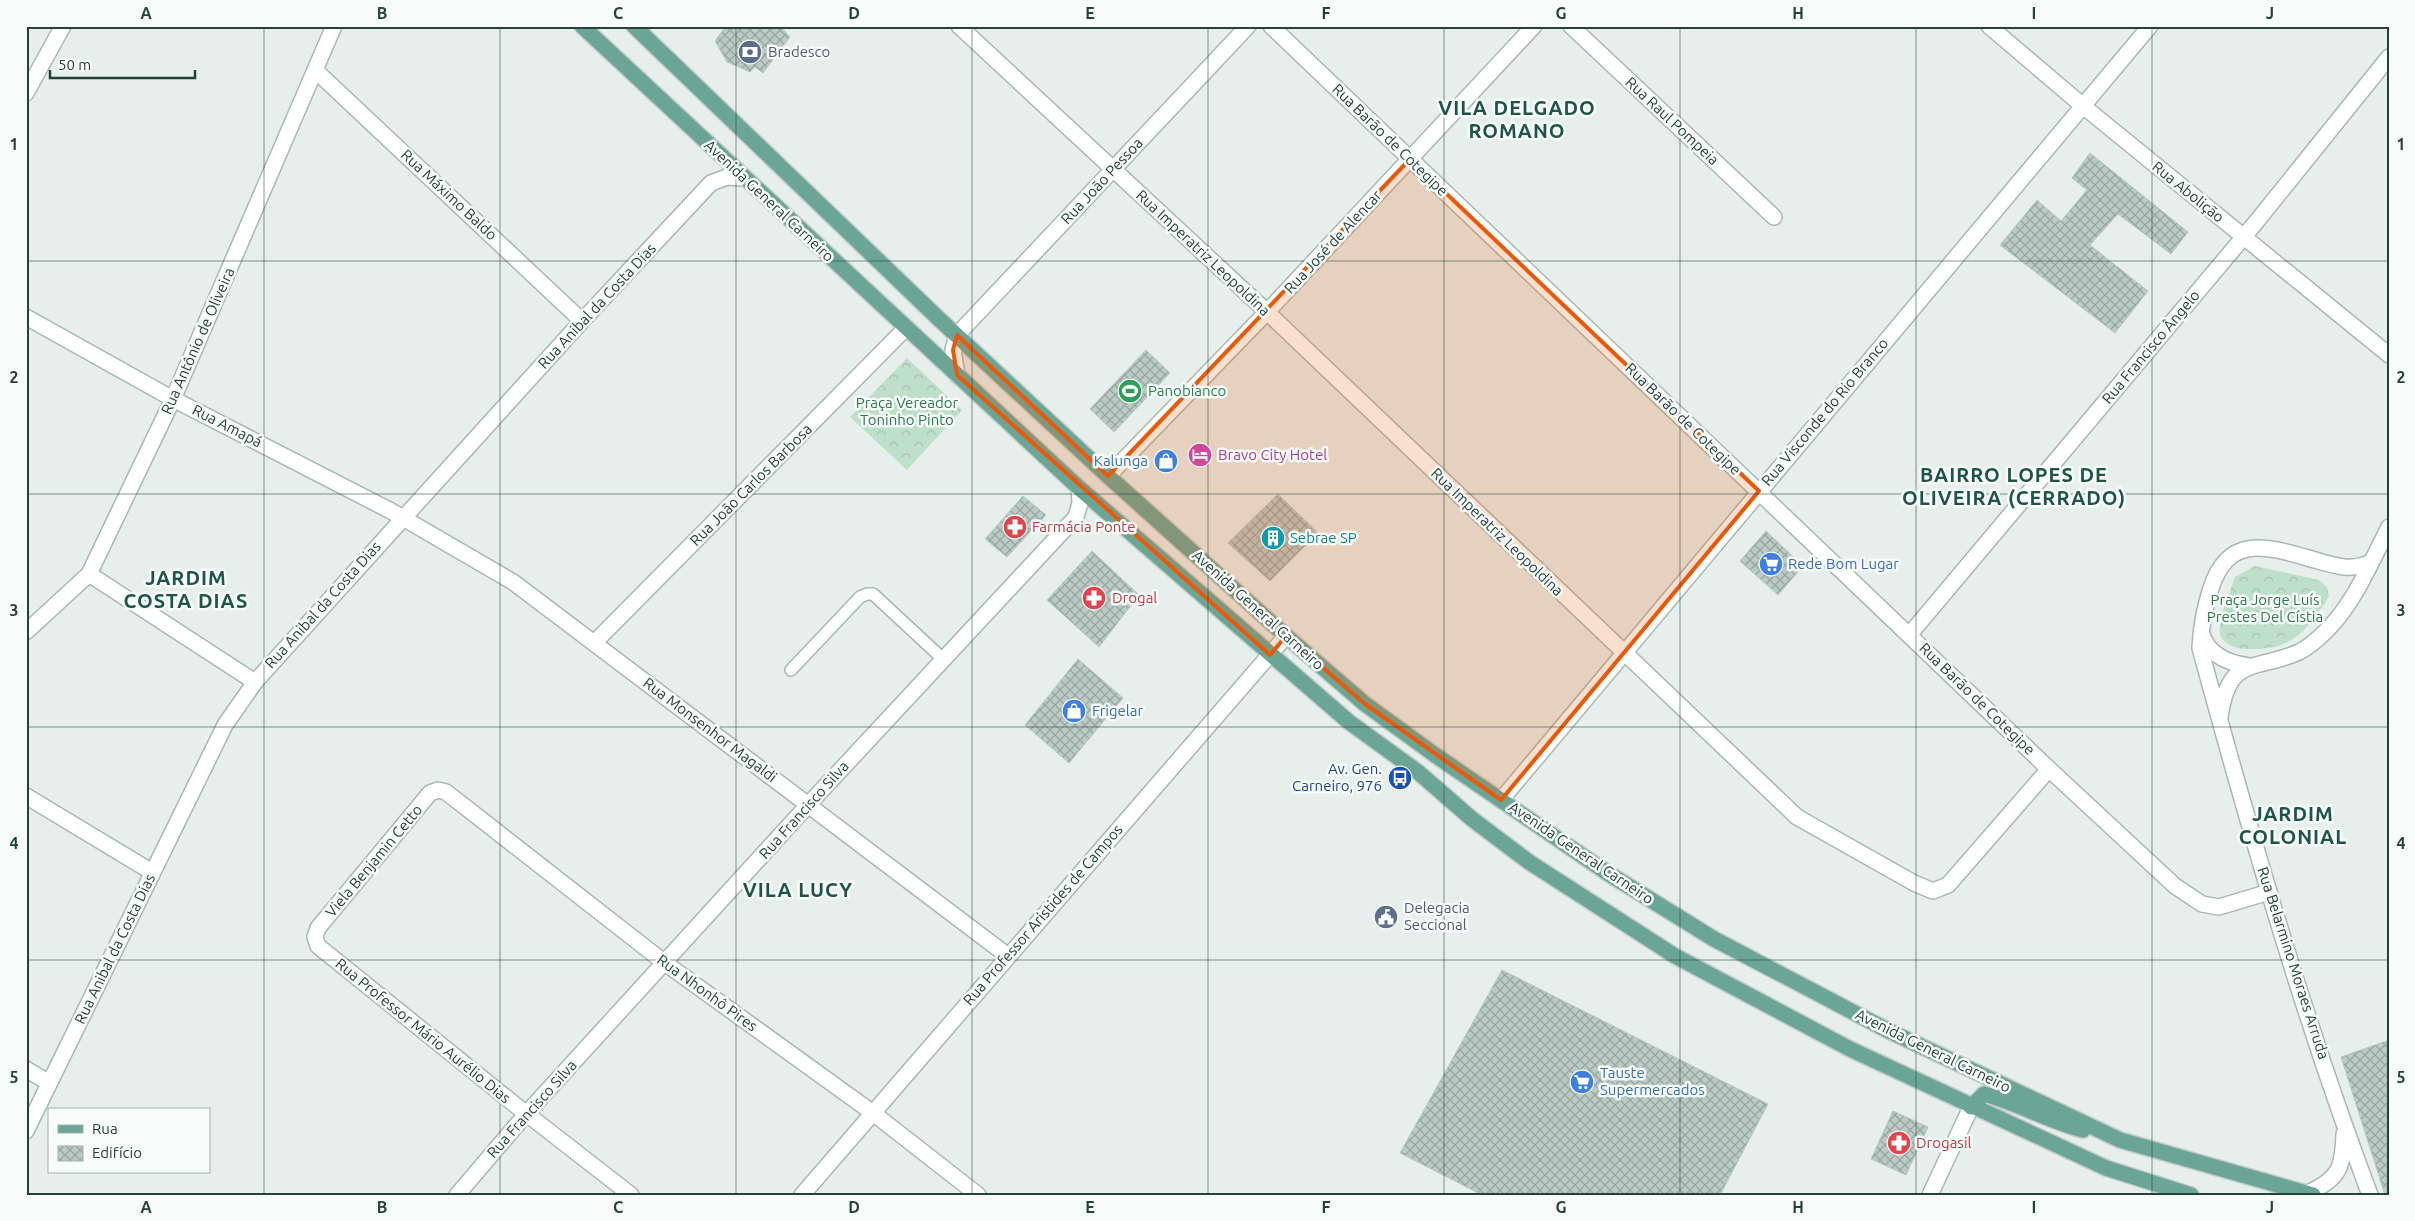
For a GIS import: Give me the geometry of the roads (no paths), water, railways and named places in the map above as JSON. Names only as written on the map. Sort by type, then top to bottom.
[{"type":"main road","name":"Avenida General Carneiro","points":[[582,26],[743,178],[1080,488],[1349,722],[1418,772],[1472,820],[1569,890],[1675,956],[1850,1049],[2106,1168],[2191,1195]]},
{"type":"main road","name":"Avenida General Carneiro","points":[[634,26],[957,335],[1108,476],[1286,636],[1365,704],[1501,800],[1609,874],[1714,939],[1890,1031],[2120,1140],[2310,1194]]},
{"type":"main road","points":[[1972,1107],[1984,1094],[2004,1099],[2059,1124],[2120,1140]]},
{"type":"street","points":[[26,93],[63,26]]},
{"type":"street","name":"Rua Antônio de Oliveira","points":[[26,632],[89,574],[173,399],[334,26]]},
{"type":"street","name":"Rua Imperatriz Leopoldina","points":[[960,26],[1267,312],[1797,817],[1914,883],[1933,890],[1948,886],[2049,769]]},
{"type":"street","name":"Rua João Pessoa","points":[[957,335],[1248,26]]},
{"type":"street","name":"Rua Barão de Cotegipe","points":[[1271,26],[1910,634],[2049,769],[2175,886],[2202,904],[2219,907],[2269,892]]},
{"type":"street","name":"Rua José de Alencar","points":[[1108,476],[1267,312],[1534,26]]},
{"type":"street","name":"Rua Raul Pompeia","points":[[1571,26],[1774,216]]},
{"type":"street","name":"Rua Abolição","points":[[1989,26],[2082,106],[2389,355]]},
{"type":"street","name":"Rua Visconde do Rio Branco","points":[[1501,800],[1758,491],[2150,26]]},
{"type":"street","name":"Rua Francisco Ângelo","points":[[1910,634],[2386,67]]},
{"type":"street","name":"Rua Máximo Baldo","points":[[316,70],[582,321]]},
{"type":"street","name":"Rua Anibal da Costa Dias","points":[[26,1131],[225,725],[255,682],[582,321],[712,183],[727,176],[743,178]]},
{"type":"street","name":"Rua Amapá","points":[[26,317],[173,399],[403,517]]},
{"type":"street","name":"Rua João Carlos Barbosa","points":[[595,642],[906,328]]},
{"type":"street","points":[[957,335],[954,350],[957,375]]},
{"type":"street","name":"Rua Francisco Silva","points":[[457,1195],[527,1114],[808,805],[1076,517],[1080,503],[1080,488]]},
{"type":"street","name":"Rua Monsenhor Magaldi","points":[[403,517],[513,582],[595,642],[1008,956]]},
{"type":"street","points":[[2220,721],[2222,700],[2228,686],[2238,673],[2248,666],[2298,652],[2308,647],[2328,629],[2346,605],[2389,527]]},
{"type":"street","name":"Rua Belarmino Moraes Arruda","points":[[2370,1195],[2345,1127],[2269,892],[2200,648],[2201,625],[2216,572],[2224,561],[2237,552],[2248,549],[2273,549],[2339,567],[2356,568],[2371,562]]},
{"type":"street","points":[[2339,567],[2346,575],[2348,584],[2346,605]]},
{"type":"street","points":[[89,574],[255,682]]},
{"type":"street","points":[[2201,625],[2203,637],[2211,650],[2224,660],[2248,666]]},
{"type":"street","name":"Rua Professor Aristides de Campos","points":[[802,1195],[1286,636]]},
{"type":"street","name":"Viela Benjamin Cetto","points":[[315,937],[318,928],[424,801],[430,794],[438,790]]},
{"type":"street","name":"Rua Nhonhô Pires","points":[[438,790],[446,792],[665,963],[873,1113],[978,1195]]},
{"type":"street","points":[[26,796],[152,872]]},
{"type":"street","name":"Rua Professor Mário Aurélio Dias","points":[[315,937],[318,946],[631,1195]]},
{"type":"street","points":[[26,1069],[49,1083]]},
{"type":"street","points":[[1930,1195],[1972,1107]]},
{"type":"street","name":"Rua Belarmino Moraes Arruda","points":[[2310,1194],[2334,1178],[2341,1167],[2345,1127]]},
{"type":"lane","points":[[791,670],[860,597],[867,594],[873,594],[943,659]]},
{"type":"place","name":"Bradesco","points":[[750,52]]},
{"type":"place","name":"Panobianco","points":[[1130,391]]},
{"type":"place","name":"Bravo City Hotel","points":[[1200,455]]},
{"type":"place","name":"Kalunga","points":[[1166,461]]},
{"type":"place","name":"Farmácia Ponte","points":[[1015,527]]},
{"type":"place","name":"Sebrae SP","points":[[1273,538]]},
{"type":"place","name":"Rede Bom Lugar","points":[[1771,564]]},
{"type":"place","name":"Drogal","points":[[1094,598]]},
{"type":"place","name":"Frigelar","points":[[1074,711]]},
{"type":"place","name":"Av. Gen. Carneiro, 976","points":[[1400,778]]},
{"type":"place","name":"Delegacia Seccional","points":[[1386,917]]},
{"type":"place","name":"Tauste Supermercados","points":[[1582,1082]]},
{"type":"place","name":"Drogasil","points":[[1899,1143]]},
{"type":"district","name":"VILA DELGADO ROMANO","points":[[1517,120]]},
{"type":"district","name":"BAIRRO LOPES DE OLIVEIRA (CERRADO)","points":[[2014,486]]},
{"type":"district","name":"JARDIM COSTA DIAS","points":[[186,590]]},
{"type":"district","name":"JARDIM COLONIAL","points":[[2293,826]]},
{"type":"district","name":"VILA LUCY","points":[[798,890]]},
{"type":"park label","name":"Praça Vereador Toninho Pinto","points":[[907,412]]},
{"type":"park label","name":"Praça Jorge Luís Prestes Del Cístia","points":[[2265,608]]}]
